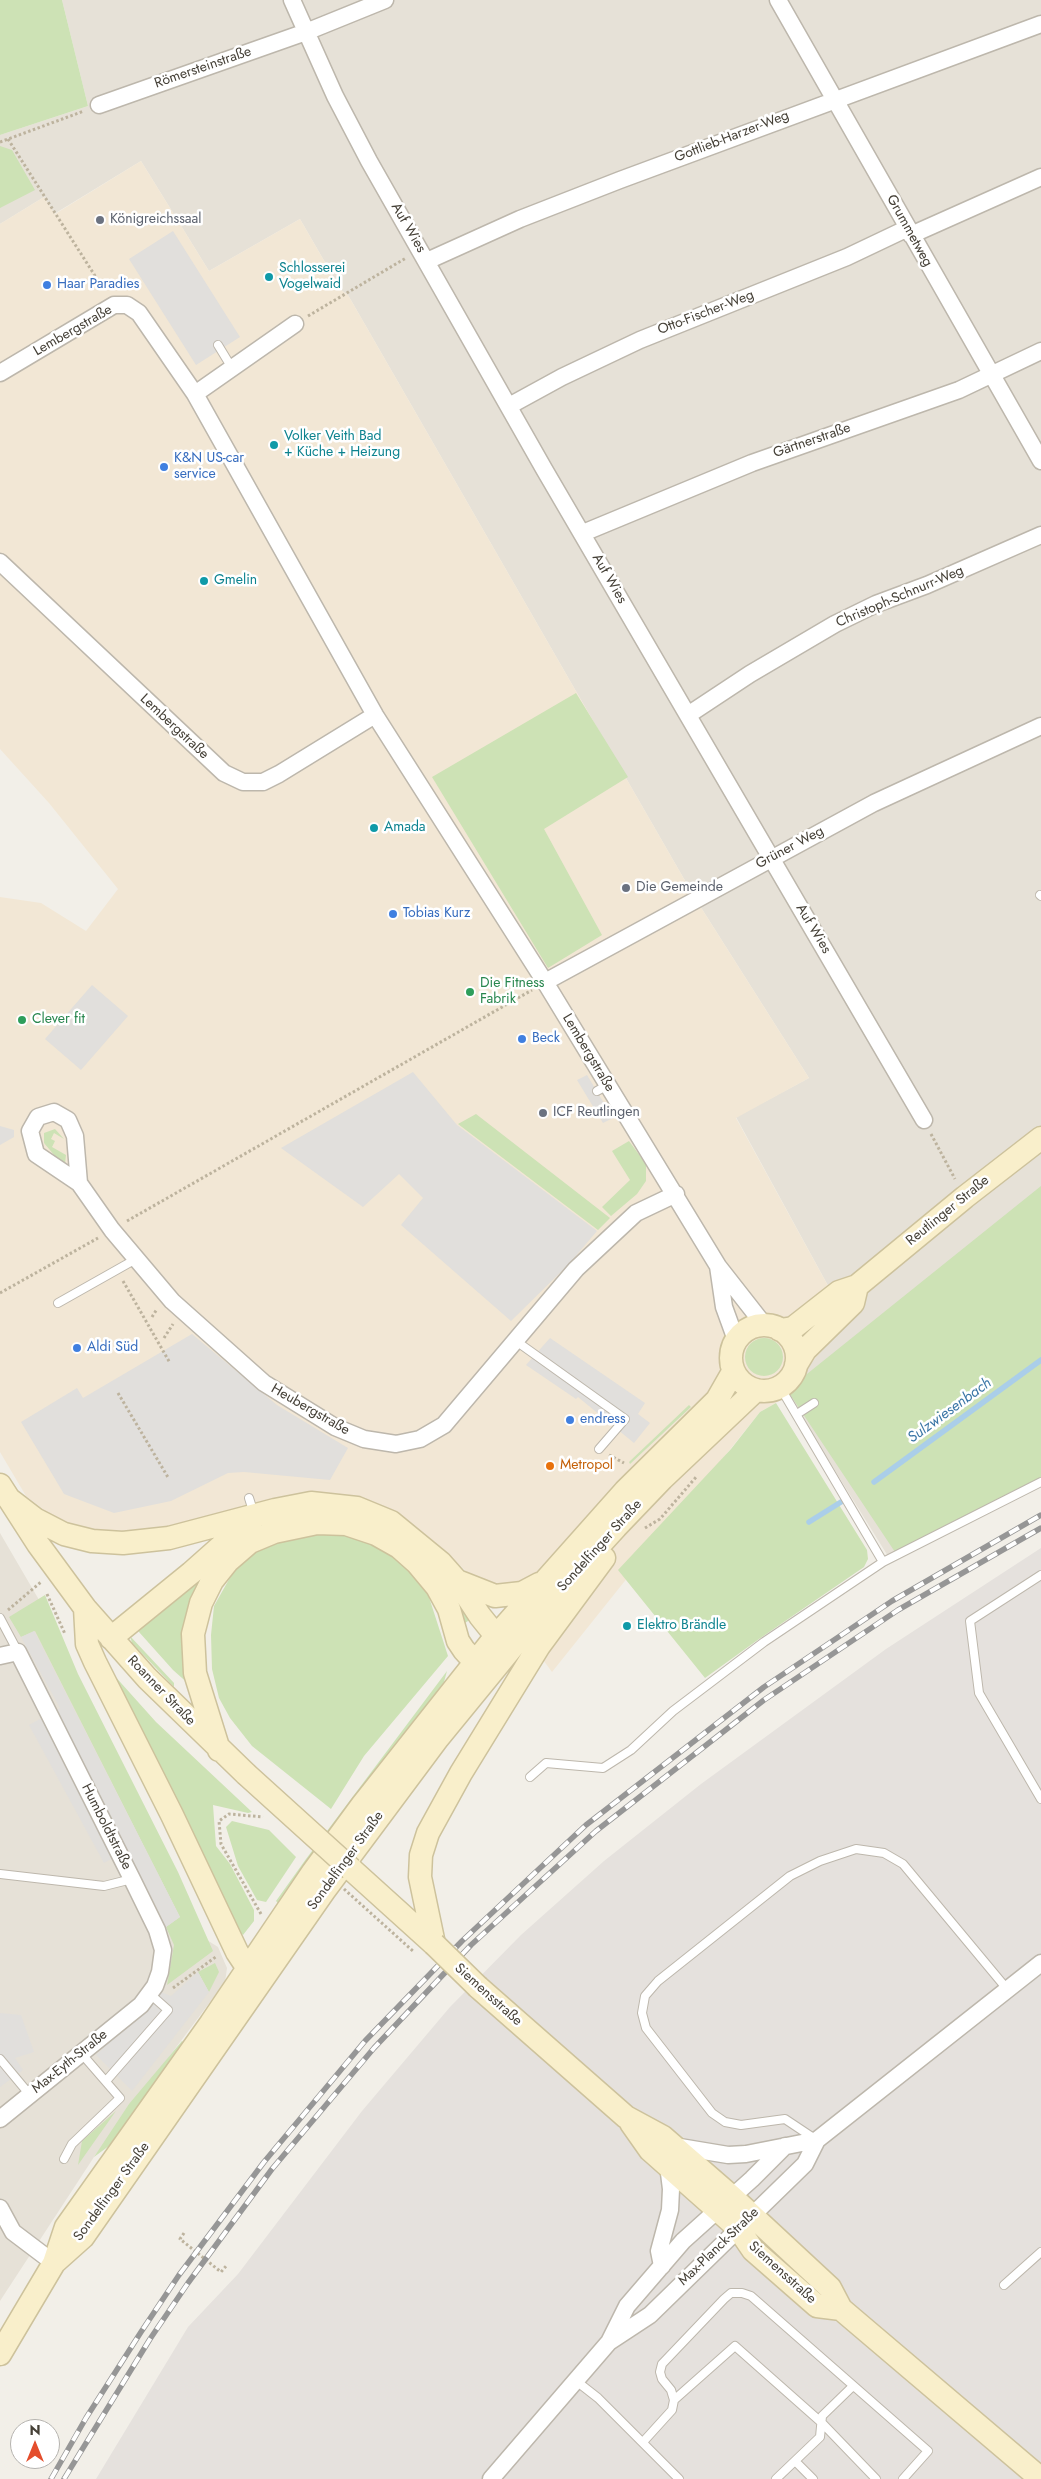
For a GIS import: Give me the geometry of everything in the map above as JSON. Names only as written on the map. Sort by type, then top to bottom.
[{"type":"main road","name":"Reutlinger Straße","points":[[772,1328],[794,1328],[840,1292],[857,1286],[965,1197],[1041,1138]]},
{"type":"main road","name":"Reutlinger Straße","points":[[796,1365],[805,1350],[852,1303],[857,1286]]},
{"type":"main road","points":[[751,1328],[772,1328],[787,1335],[795,1348],[796,1365],[791,1377],[780,1387],[764,1391],[756,1390],[742,1383],[733,1372],[731,1358],[736,1340],[751,1328]]},
{"type":"main road","name":"Sondelfinger Straße","points":[[493,1655],[549,1576],[625,1491],[717,1400],[733,1372]]},
{"type":"main road","name":"Sondelfinger Straße","points":[[0,2354],[54,2263],[66,2227],[254,1973],[313,1872],[363,1804],[493,1655],[564,1584],[662,1479],[756,1390]]},
{"type":"main road","points":[[4,1492],[35,1519],[64,1534],[104,1543],[141,1542],[169,1538],[252,1507],[311,1503],[343,1505],[363,1510],[390,1522],[406,1532],[457,1581],[475,1610],[493,1655]]},
{"type":"main road","name":"Roanner Straße","points":[[4,1492],[85,1608],[111,1638],[159,1691],[246,1774],[344,1876]]},
{"type":"main road","points":[[111,1638],[191,1573],[252,1507]]},
{"type":"main road","points":[[219,1750],[195,1673],[193,1634],[201,1604],[212,1581],[228,1561],[250,1542],[274,1532],[317,1523],[346,1524],[376,1534],[417,1563],[437,1587],[449,1608],[458,1641],[493,1655]]},
{"type":"main road","points":[[426,1950],[420,1877],[421,1855],[438,1812],[539,1646],[606,1556],[616,1527]]},
{"type":"main road","points":[[457,1581],[495,1596],[511,1596],[522,1593],[549,1576]]},
{"type":"main road","points":[[85,1608],[86,1644],[172,1815],[237,1952],[254,1973]]},
{"type":"main road","name":"Siemensstraße","points":[[344,1876],[426,1950],[478,1987],[626,2117],[650,2150],[671,2156],[725,2203],[744,2222],[753,2250],[817,2306],[841,2309],[1040,2476]]},
{"type":"street","points":[[292,0],[306,32]]},
{"type":"street","name":"Römersteinstraße","points":[[99,105],[306,32],[385,0]]},
{"type":"street","name":"Grummetweg","points":[[778,0],[990,375],[1041,461]]},
{"type":"street","name":"Gottlieb-Harzer-Weg","points":[[424,255],[835,99],[1041,24]]},
{"type":"street","name":"Auf Wies","points":[[306,32],[351,128],[770,858],[924,1120]]},
{"type":"street","name":"Otto-Fischer-Weg","points":[[509,406],[562,377],[640,340],[839,261],[1041,177]]},
{"type":"street","name":"Lembergstraße","points":[[0,373],[114,305],[127,306],[139,313],[195,394],[375,715],[545,982],[602,1088],[676,1194],[718,1266],[772,1328]]},
{"type":"street","points":[[195,394],[294,324]]},
{"type":"street","name":"Gärtnerstraße","points":[[583,533],[744,466],[922,403],[990,375],[1041,351]]},
{"type":"street","name":"Christoph-Schnurr-Weg","points":[[688,715],[792,647],[835,624],[876,604],[927,585],[1041,535]]},
{"type":"street","name":"Lembergstraße","points":[[0,562],[224,773],[243,782],[264,782],[375,715]]},
{"type":"street","name":"Grüner Weg","points":[[545,982],[874,803],[1041,726]]},
{"type":"street","name":"Heubergstraße","points":[[79,1183],[112,1230],[172,1301],[264,1383],[335,1427],[364,1439],[396,1444],[420,1439],[444,1425],[516,1341],[549,1292],[636,1213],[676,1194]]},
{"type":"street","name":"Lembergstraße","points":[[718,1266],[724,1307],[736,1340]]},
{"type":"street","points":[[0,1656],[18,1652]]},
{"type":"street","name":"Humboldtstraße","points":[[18,1652],[156,1930],[163,1950],[160,1972],[145,2000]]},
{"type":"street","name":"Max-Planck-Straße","points":[[491,2479],[609,2342],[650,2315],[705,2259],[805,2164],[817,2140],[1041,1963]]},
{"type":"street","name":"Max-Eyth-Straße","points":[[0,2119],[145,2000]]},
{"type":"street","name":"Max-Planck-Straße","points":[[609,2342],[627,2306],[683,2241],[785,2146],[817,2140]]},
{"type":"street","points":[[671,2156],[746,2154],[785,2146]]},
{"type":"street","name":"Max-Planck-Straße","points":[[662,2266],[659,2251],[670,2210],[671,2156]]},
{"type":"street","points":[[0,2208],[13,2232],[54,2263]]},
{"type":"lane","points":[[218,345],[232,368]]},
{"type":"lane","points":[[58,1303],[136,1259]]},
{"type":"lane","points":[[516,1341],[625,1419],[598,1450]]},
{"type":"lane","points":[[780,1387],[798,1414],[883,1562]]},
{"type":"lane","points":[[798,1414],[814,1403]]},
{"type":"lane","points":[[530,1777],[546,1763],[603,1768],[631,1750],[673,1711],[764,1642],[883,1562],[1041,1482]]},
{"type":"lane","points":[[1041,1575],[970,1620],[979,1693],[1041,1799]]},
{"type":"lane","name":"Humboldtstraße","points":[[0,1618],[18,1652]]},
{"type":"lane","points":[[817,2140],[785,2118],[741,2126],[725,2122],[712,2114],[646,2028],[642,2013],[645,1996],[658,1981],[790,1876],[820,1861],[856,1849],[884,1853],[903,1864],[1007,1989]]},
{"type":"lane","points":[[0,1874],[104,1886],[132,1879]]},
{"type":"lane","points":[[106,2081],[168,2010],[145,2000]]},
{"type":"lane","points":[[64,2159],[72,2144],[120,2098],[81,2053]]},
{"type":"lane","points":[[0,2059],[30,2094]]},
{"type":"lane","points":[[1004,2284],[1041,2252]]},
{"type":"lane","points":[[643,2442],[672,2410],[674,2400],[671,2390],[662,2379],[660,2372],[662,2364],[731,2293],[742,2293],[751,2296],[928,2450],[903,2479]]},
{"type":"lane","points":[[674,2400],[735,2346],[822,2423],[876,2479]]},
{"type":"lane","points":[[575,2380],[598,2398],[679,2479]]},
{"type":"lane","points":[[776,2479],[820,2437],[822,2416],[853,2386]]},
{"type":"lane","points":[[795,2461],[813,2479]]},
{"type":"path","points":[[0,142],[99,105]]},
{"type":"path","points":[[8,139],[114,305]]},
{"type":"path","points":[[294,324],[424,255]]},
{"type":"path","points":[[0,1293],[545,982]]},
{"type":"path","points":[[924,1120],[965,1197]]},
{"type":"path","points":[[124,1282],[170,1363]]},
{"type":"path","points":[[118,1393],[169,1479]]},
{"type":"path","points":[[36,1574],[69,1643]]},
{"type":"path","points":[[7,1611],[41,1582]]},
{"type":"path","points":[[257,1811],[271,1824]]},
{"type":"path","points":[[259,1818],[229,1814],[219,1821],[221,1844],[262,1915]]},
{"type":"path","points":[[344,1876],[426,1950]]},
{"type":"path","points":[[184,2233],[180,2239],[221,2272],[227,2265]]},
{"type":"shaded area","points":[[62,0],[1041,0],[1041,1486],[891,1561],[785,1390],[827,1344],[838,1304],[736,1117],[809,1078],[695,898],[348,295],[341,290],[300,219],[209,271],[141,161],[54,214],[44,197],[0,224],[0,135],[88,106]]},
{"type":"shaded area","points":[[141,161],[209,271],[300,219],[341,290],[348,295],[695,898],[809,1078],[736,1118],[838,1304],[828,1344],[776,1403],[760,1412],[552,1672],[490,1588],[475,1579],[447,1554],[176,1530],[99,1534],[57,1520],[26,1496],[0,1452],[0,897],[41,903],[86,931],[118,889],[49,803],[0,749],[0,224],[44,197],[55,214]]},
{"type":"shaded area","points":[[173,231],[240,337],[196,365],[129,259]]},
{"type":"shaded area","points":[[92,985],[128,1016],[81,1070],[45,1039]]},
{"type":"shaded area","points":[[413,1072],[457,1125],[597,1231],[568,1265],[511,1321],[401,1225],[423,1198],[399,1174],[363,1207],[281,1148]]},
{"type":"shaded area","points":[[587,1075],[613,1118],[603,1123],[577,1080]]},
{"type":"shaded area","points":[[0,1126],[14,1130],[14,1137],[0,1145]]},
{"type":"shaded area","points":[[192,1334],[277,1405],[348,1448],[330,1480],[244,1472],[228,1473],[171,1501],[114,1513],[64,1494],[21,1422],[77,1388],[83,1398]]},
{"type":"shaded area","points":[[550,1338],[645,1403],[638,1414],[650,1423],[634,1443],[578,1397],[576,1399],[526,1365]]},
{"type":"shaded area","points":[[0,1533],[42,1605],[199,1935],[218,1947],[227,1968],[225,1982],[94,2157],[0,2301]]},
{"type":"shaded area","points":[[1041,1548],[1041,2479],[96,2479],[188,2327],[238,2274],[362,2111],[450,2007],[521,1935],[604,1861],[701,1784],[886,1649]]},
{"type":"shaded area","points":[[34,1631],[180,1917],[166,1927],[128,1850],[104,1863],[29,1725],[60,1708],[21,1637]]},
{"type":"shaded area","points":[[198,1972],[209,1992],[132,2091],[96,2055],[161,1992],[171,1996]]},
{"type":"shaded area","points":[[0,2013],[21,2015],[34,2052],[15,2058],[23,2070],[0,2087]]},
{"type":"green space","points":[[0,0],[62,0],[88,106],[0,135]]},
{"type":"green space","points":[[0,146],[12,150],[35,190],[0,208]]},
{"type":"green space","points":[[576,693],[628,777],[544,829],[602,935],[548,968],[432,777]]},
{"type":"green space","points":[[476,1114],[610,1218],[598,1230],[458,1124]]},
{"type":"green space","points":[[55,1129],[64,1139],[54,1133],[51,1139],[55,1141],[52,1147],[66,1155],[65,1164],[60,1162],[44,1143],[44,1133]]},
{"type":"green space","points":[[629,1141],[646,1164],[646,1181],[637,1194],[611,1216],[602,1207],[630,1180],[612,1151]]},
{"type":"green space","points":[[1041,1186],[1041,1483],[899,1558],[787,1390]]},
{"type":"green space","points":[[764,1338],[777,1344],[783,1357],[777,1370],[764,1376],[751,1370],[745,1357],[751,1344]]},
{"type":"green space","points":[[776,1403],[867,1550],[868,1559],[864,1567],[705,1678],[618,1570],[731,1449],[760,1412]]},
{"type":"green space","points":[[689,1405],[691,1407],[630,1464],[629,1462]]},
{"type":"green space","points":[[347,1515],[474,1617],[462,1625],[456,1608],[347,1518],[222,1560],[191,1686],[173,1670],[139,1632],[137,1626],[235,1543]]},
{"type":"green space","points":[[318,1530],[371,1540],[411,1569],[427,1591],[448,1656],[364,1756],[331,1809],[252,1746],[230,1718],[219,1698],[212,1669],[211,1635],[214,1606],[236,1567],[256,1551],[276,1540]]},
{"type":"green space","points":[[45,1595],[78,1674],[178,1872],[213,1951],[167,1985],[174,1945],[166,1927],[180,1917],[35,1631],[21,1637],[9,1617]]},
{"type":"green space","points":[[130,1636],[174,1683],[174,1687],[132,1643]]},
{"type":"green space","points":[[104,1664],[156,1722],[252,1812],[248,1813],[213,1805],[216,1846],[230,1864],[254,1910],[254,1921],[243,1935],[236,1928]]},
{"type":"green space","points":[[447,1671],[444,1682],[439,1690],[279,1904],[276,1901],[306,1859]]},
{"type":"green space","points":[[232,1821],[269,1830],[296,1857],[266,1902],[257,1900],[238,1866],[226,1827]]},
{"type":"green space","points":[[215,1963],[219,1972],[209,1992],[198,1972]]},
{"type":"green space","points":[[182,2041],[113,2143],[94,2157],[129,2104]]},
{"type":"green space","points":[[116,2111],[99,2135],[78,2165],[82,2141]]},
{"type":"waterway","name":"Sulzwiesenbach","points":[[874,1482],[1041,1360]]},
{"type":"waterway","points":[[809,1522],[841,1502]]},
{"type":"railway","points":[[51,2479],[86,2418],[179,2275],[264,2162],[365,2041],[462,1941],[586,1825],[764,1687],[892,1601],[1041,1515]]},
{"type":"railway","points":[[64,2479],[150,2339],[188,2283],[272,2169],[374,2048],[471,1945],[596,1831],[764,1700],[898,1610],[1041,1528]]},
{"type":"place","name":"Königreichssaal","points":[[100,220]]},
{"type":"place","name":"Schlosserei Vogelwaid","points":[[269,277]]},
{"type":"place","name":"Haar Paradies","points":[[47,285]]},
{"type":"place","name":"Volker Veith Bad + Küche + Heizung","points":[[274,445]]},
{"type":"place","name":"K&N US-car service","points":[[164,467]]},
{"type":"place","name":"Gmelin","points":[[204,581]]},
{"type":"place","name":"Amada","points":[[374,828]]},
{"type":"place","name":"Die Gemeinde","points":[[626,888]]},
{"type":"place","name":"Tobias Kurz","points":[[393,914]]},
{"type":"place","name":"Die Fitness Fabrik","points":[[470,992]]},
{"type":"place","name":"Clever fit","points":[[22,1020]]},
{"type":"place","name":"Beck","points":[[522,1039]]},
{"type":"place","name":"ICF Reutlingen","points":[[543,1113]]},
{"type":"place","name":"Aldi Süd","points":[[77,1348]]},
{"type":"place","name":"endress","points":[[570,1420]]},
{"type":"place","name":"Metropol","points":[[550,1466]]},
{"type":"place","name":"Elektro Brändle","points":[[627,1626]]}]
